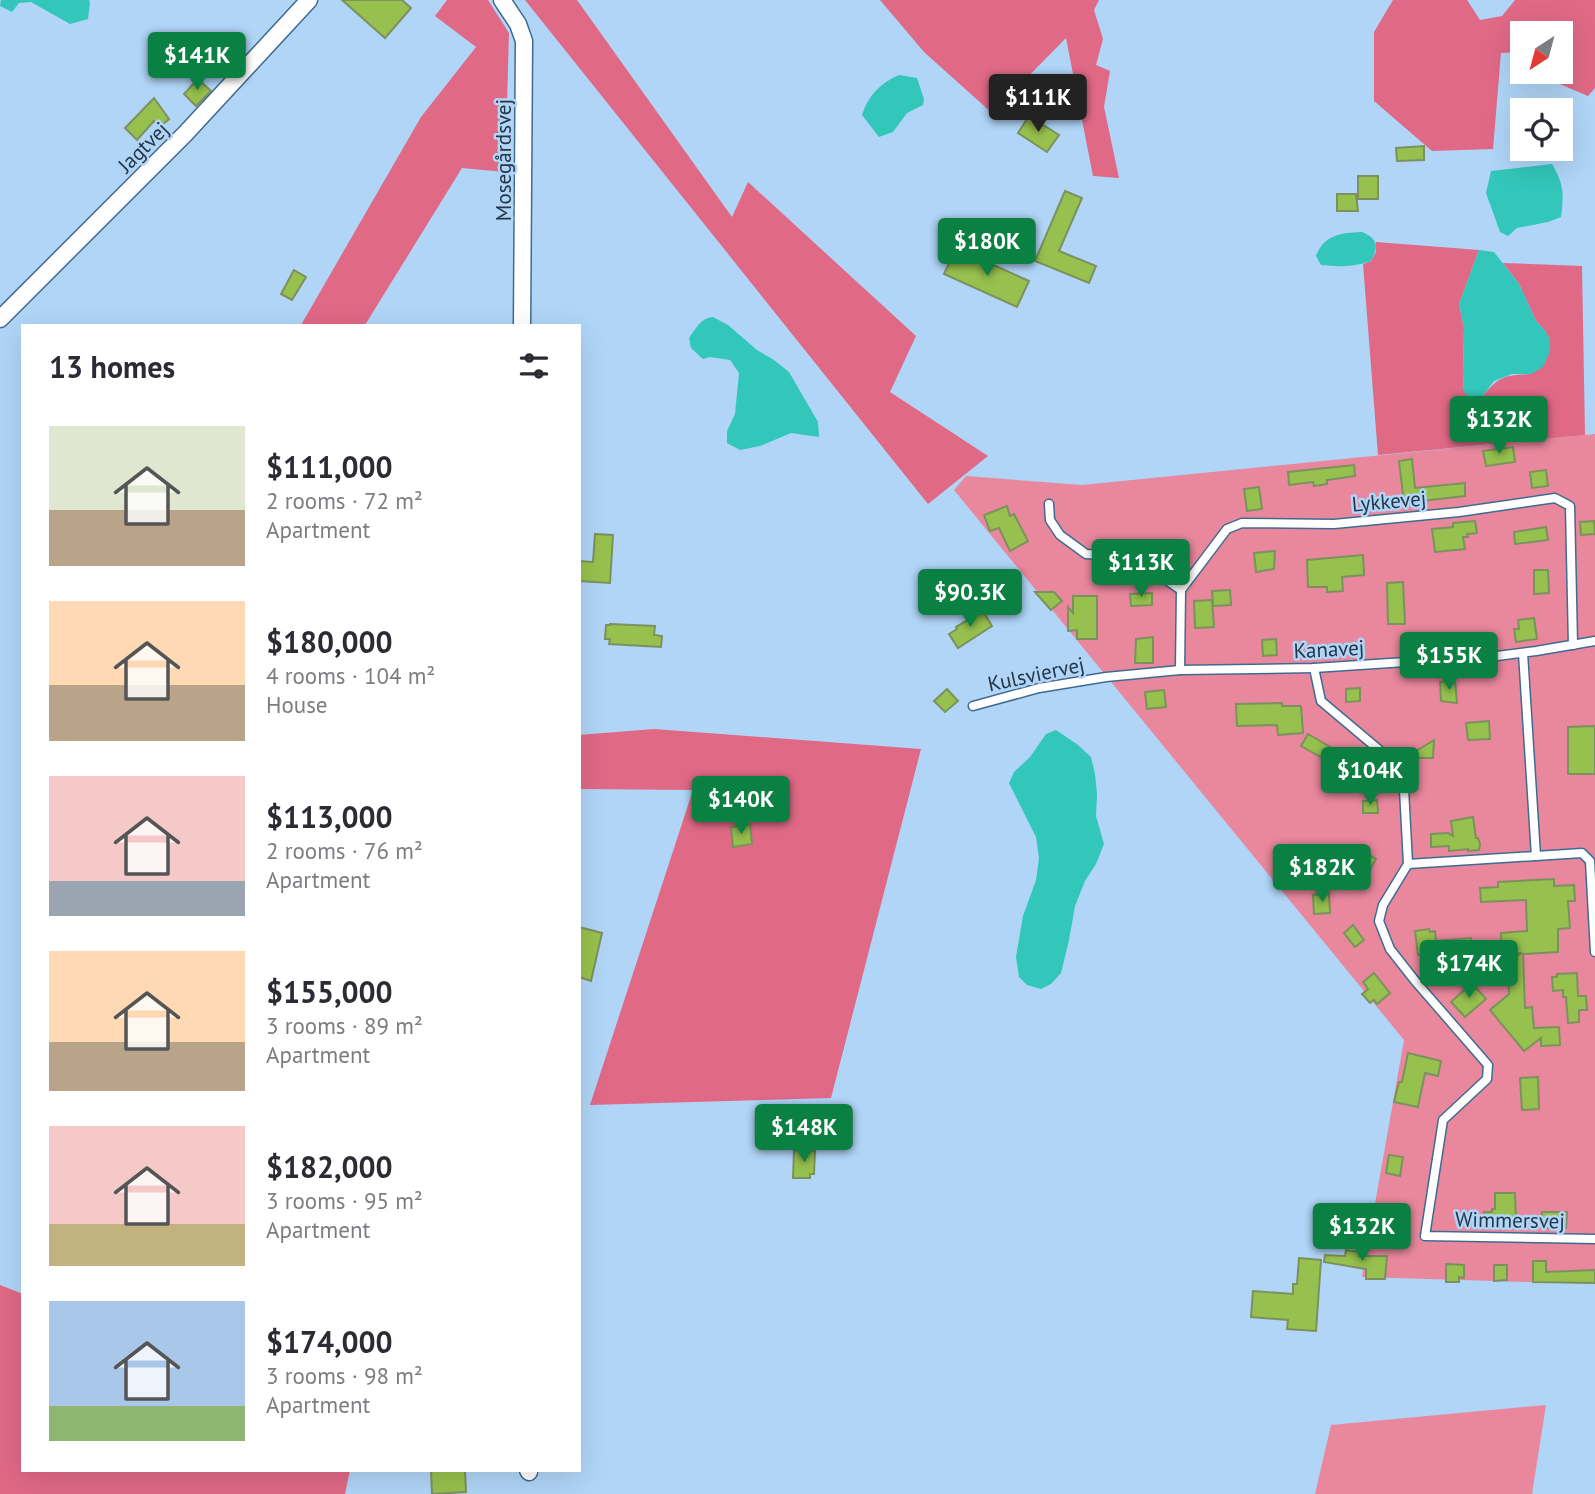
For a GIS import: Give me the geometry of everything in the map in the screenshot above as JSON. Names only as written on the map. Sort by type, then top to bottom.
[{"type":"street","name":"Jagtvej","points":[[0,319],[185,134],[309,0]]},
{"type":"street","name":"Mosegårdsvej","points":[[502,0],[518,23],[524,41],[523,324]]},
{"type":"lane","name":"Lykkevej","points":[[1181,590],[1227,529],[1241,523],[1334,524],[1460,512],[1555,498],[1570,506],[1573,645]]},
{"type":"lane","points":[[1049,504],[1051,520],[1060,535],[1086,554],[1101,555],[1121,550],[1181,590],[1181,670]]},
{"type":"lane","name":"Kanavej","points":[[1106,677],[1181,670],[1314,668],[1523,653],[1595,641]]},
{"type":"lane","points":[[1523,653],[1536,856]]},
{"type":"lane","points":[[1314,668],[1321,701],[1403,769],[1408,864],[1581,853],[1590,861],[1595,952]]},
{"type":"lane","name":"Kulsviervej","points":[[974,706],[1039,688],[1106,677]]},
{"type":"lane","name":"Wimmersvej","points":[[1408,864],[1383,905],[1380,921],[1390,949],[1488,1065],[1487,1079],[1443,1120],[1425,1236],[1595,1239]]},
{"type":"shaded area","points":[[1,0],[89,0],[88,19],[70,24],[31,2],[19,3],[12,12],[0,6]]},
{"type":"shaded area","points":[[447,0],[488,0],[509,33],[505,172],[462,168],[366,324],[302,324],[421,117],[476,47],[435,16]]},
{"type":"shaded area","points":[[525,0],[577,0],[732,217],[748,182],[916,336],[890,392],[988,456],[928,504]]},
{"type":"shaded area","points":[[880,0],[1099,0],[1094,10],[1103,39],[1096,65],[1110,71],[1104,107],[1119,178],[1093,176],[1066,38],[992,113],[924,52]]},
{"type":"shaded area","points":[[1393,0],[1467,0],[1480,20],[1502,16],[1515,0],[1595,0],[1595,88],[1588,96],[1560,84],[1573,84],[1573,21],[1510,21],[1510,53],[1501,53],[1493,149],[1432,151],[1374,101],[1374,32]]},
{"type":"shaded area","points":[[899,75],[917,78],[924,99],[923,105],[907,113],[893,132],[879,137],[862,115],[876,91]]},
{"type":"shaded area","points":[[1552,164],[1562,189],[1561,217],[1517,228],[1508,236],[1500,232],[1486,193],[1491,171]]},
{"type":"shaded area","points":[[1362,232],[1376,244],[1371,261],[1346,266],[1321,265],[1316,256],[1324,243],[1334,236]]},
{"type":"shaded area","points":[[1376,242],[1479,250],[1459,304],[1464,328],[1464,392],[1481,398],[1502,378],[1531,374],[1546,332],[1536,321],[1519,284],[1503,263],[1582,266],[1585,435],[1378,455],[1363,264],[1371,261],[1376,252]]},
{"type":"shaded area","points":[[1479,250],[1494,252],[1519,284],[1536,321],[1550,339],[1550,351],[1543,367],[1531,374],[1512,374],[1494,381],[1481,398],[1472,401],[1464,392],[1464,328],[1459,304]]},
{"type":"shaded area","points":[[713,317],[728,325],[757,350],[789,372],[818,422],[819,437],[791,433],[760,446],[740,450],[727,443],[727,431],[735,414],[739,373],[730,360],[710,357],[703,359],[691,348],[689,338],[702,321]]},
{"type":"shaded area","points":[[1595,434],[1595,1284],[1362,1277],[1404,1040],[954,490],[966,476],[1082,485]]},
{"type":"shaded area","points":[[654,729],[921,749],[831,1098],[590,1105],[693,790],[581,789],[581,735]]},
{"type":"shaded area","points":[[1056,730],[1091,757],[1097,794],[1096,816],[1104,844],[1075,906],[1061,973],[1051,984],[1041,989],[1027,985],[1019,977],[1016,957],[1023,916],[1036,880],[1039,858],[1036,837],[1009,783],[1014,772],[1030,757],[1046,734]]},
{"type":"shaded area","points":[[0,1285],[21,1293],[21,1472],[350,1472],[345,1494],[0,1494]]},
{"type":"shaded area","points":[[1546,1405],[1532,1494],[1315,1494],[1331,1425]]},
{"type":"building","points":[[342,0],[402,0],[411,8],[385,38]]},
{"type":"building","points":[[198,79],[211,91],[196,106],[184,94]]},
{"type":"building","points":[[154,98],[169,119],[160,127],[154,121],[137,140],[125,128]]},
{"type":"building","points":[[1029,116],[1059,135],[1047,152],[1018,133]]},
{"type":"building","points":[[1424,146],[1424,160],[1397,161],[1396,148]]},
{"type":"building","points":[[1358,176],[1378,176],[1378,199],[1358,199]]},
{"type":"building","points":[[1065,191],[1082,198],[1059,251],[1096,266],[1089,283],[1035,261]]},
{"type":"building","points":[[1337,194],[1356,194],[1358,211],[1337,211]]},
{"type":"building","points":[[956,248],[1029,281],[1017,307],[944,274]]},
{"type":"building","points":[[294,270],[306,277],[292,300],[281,294]]},
{"type":"building","points":[[1513,447],[1515,462],[1486,466],[1483,451]]},
{"type":"building","points":[[1412,459],[1415,488],[1465,483],[1465,496],[1404,503],[1399,461]]},
{"type":"building","points":[[1354,465],[1355,476],[1327,480],[1327,484],[1314,486],[1313,482],[1289,485],[1288,472]]},
{"type":"building","points":[[1546,470],[1548,486],[1532,488],[1530,472]]},
{"type":"building","points":[[1259,487],[1262,509],[1247,511],[1244,489]]},
{"type":"building","points":[[1007,506],[1010,516],[1014,514],[1028,541],[1010,551],[999,528],[990,531],[984,515]]},
{"type":"building","points":[[1475,521],[1477,533],[1463,537],[1465,549],[1435,552],[1432,529]]},
{"type":"building","points":[[1594,521],[1595,534],[1581,535],[1580,522]]},
{"type":"building","points":[[1546,527],[1548,540],[1515,544],[1514,532]]},
{"type":"building","points":[[595,534],[613,535],[610,583],[581,581],[581,561],[593,562]]},
{"type":"building","points":[[1275,551],[1274,569],[1256,572],[1254,553]]},
{"type":"building","points":[[1363,555],[1364,575],[1342,577],[1343,591],[1327,592],[1327,587],[1308,587],[1307,560]]},
{"type":"building","points":[[1534,570],[1548,570],[1549,593],[1534,594]]},
{"type":"building","points":[[1403,582],[1405,624],[1388,624],[1387,583]]},
{"type":"building","points":[[1230,590],[1231,605],[1213,606],[1212,591]]},
{"type":"building","points":[[1035,592],[1054,592],[1062,601],[1051,610]]},
{"type":"building","points":[[1152,593],[1152,605],[1131,606],[1130,594]]},
{"type":"building","points":[[1073,596],[1097,596],[1097,639],[1077,639],[1077,630],[1068,631],[1068,607],[1073,613]]},
{"type":"building","points":[[1212,600],[1214,627],[1195,628],[1194,601]]},
{"type":"building","points":[[983,611],[992,626],[958,648],[949,634]]},
{"type":"building","points":[[1534,618],[1537,639],[1516,642],[1514,629],[1519,629],[1518,620]]},
{"type":"building","points":[[606,625],[655,626],[654,635],[662,636],[661,647],[609,644],[610,639],[605,639]]},
{"type":"building","points":[[1153,637],[1153,663],[1135,663],[1136,639]]},
{"type":"building","points":[[1276,639],[1277,655],[1263,656],[1262,640]]},
{"type":"building","points":[[1455,680],[1457,703],[1441,701],[1440,682]]},
{"type":"building","points":[[1360,688],[1360,701],[1346,702],[1346,689]]},
{"type":"building","points":[[947,689],[958,701],[945,712],[934,701]]},
{"type":"building","points":[[1164,690],[1166,707],[1147,709],[1145,692]]},
{"type":"building","points":[[1282,703],[1282,706],[1301,706],[1303,733],[1278,735],[1277,725],[1237,726],[1236,704]]},
{"type":"building","points":[[1489,721],[1490,739],[1468,740],[1466,723]]},
{"type":"building","points":[[1595,726],[1595,774],[1568,774],[1568,727]]},
{"type":"building","points":[[1308,734],[1332,748],[1324,759],[1301,746]]},
{"type":"building","points":[[1434,740],[1433,758],[1405,758]]},
{"type":"building","points":[[1377,800],[1378,813],[1363,813],[1363,801]]},
{"type":"building","points":[[1473,817],[1479,850],[1449,851],[1449,846],[1431,847],[1431,834],[1448,833],[1453,836],[1451,821]]},
{"type":"building","points":[[750,825],[752,844],[733,847],[731,827]]},
{"type":"building","points":[[1360,850],[1376,859],[1366,877],[1352,881],[1349,869]]},
{"type":"building","points":[[1554,879],[1554,886],[1574,885],[1575,901],[1568,901],[1570,928],[1558,929],[1558,952],[1523,954],[1525,1008],[1532,1007],[1534,1028],[1559,1027],[1560,1045],[1541,1046],[1541,1038],[1524,1051],[1490,1010],[1509,994],[1508,961],[1522,953],[1502,954],[1501,933],[1527,931],[1526,900],[1481,902],[1480,888],[1498,887],[1498,882]]},
{"type":"building","points":[[1329,894],[1330,913],[1314,914],[1313,895]]},
{"type":"building","points":[[1353,925],[1364,940],[1355,947],[1344,933]]},
{"type":"building","points":[[581,928],[602,933],[591,981],[581,978]]},
{"type":"building","points":[[1429,929],[1430,932],[1435,931],[1436,941],[1471,938],[1472,953],[1443,957],[1434,957],[1434,952],[1418,955],[1415,931]]},
{"type":"building","points":[[1374,973],[1390,993],[1377,1004],[1374,1000],[1370,1003],[1362,994],[1368,989],[1363,982]]},
{"type":"building","points":[[1577,973],[1578,996],[1586,996],[1587,1010],[1579,1010],[1579,1022],[1568,1023],[1566,997],[1563,997],[1563,990],[1553,991],[1552,977],[1557,977],[1557,974]]},
{"type":"building","points":[[1472,983],[1486,999],[1465,1017],[1451,1002]]},
{"type":"building","points":[[1408,1053],[1441,1061],[1438,1076],[1425,1073],[1418,1107],[1394,1102],[1399,1082],[1402,1082]]},
{"type":"building","points":[[1538,1077],[1539,1109],[1522,1110],[1520,1078]]},
{"type":"building","points":[[794,1150],[815,1151],[814,1174],[810,1174],[810,1178],[793,1178]]},
{"type":"building","points":[[1389,1155],[1403,1157],[1400,1176],[1386,1173]]},
{"type":"building","points":[[1495,1193],[1515,1193],[1516,1220],[1509,1220],[1509,1226],[1485,1226],[1484,1212],[1492,1212],[1492,1209],[1495,1209]]},
{"type":"building","points":[[1542,1212],[1567,1212],[1566,1228],[1542,1228]]},
{"type":"building","points":[[1346,1250],[1360,1252],[1359,1256],[1387,1256],[1385,1279],[1366,1279],[1366,1269],[1324,1262],[1325,1255],[1345,1256]]},
{"type":"building","points":[[1299,1258],[1321,1260],[1316,1331],[1287,1329],[1288,1320],[1251,1317],[1253,1291],[1293,1294],[1293,1284],[1297,1284]]},
{"type":"building","points":[[1533,1261],[1546,1261],[1546,1272],[1595,1270],[1595,1283],[1533,1282]]},
{"type":"building","points":[[1446,1264],[1464,1265],[1464,1278],[1459,1277],[1459,1282],[1446,1282]]},
{"type":"building","points":[[1494,1265],[1507,1265],[1507,1280],[1494,1281]]},
{"type":"building","points":[[431,1472],[465,1472],[466,1492],[432,1494]]}]
